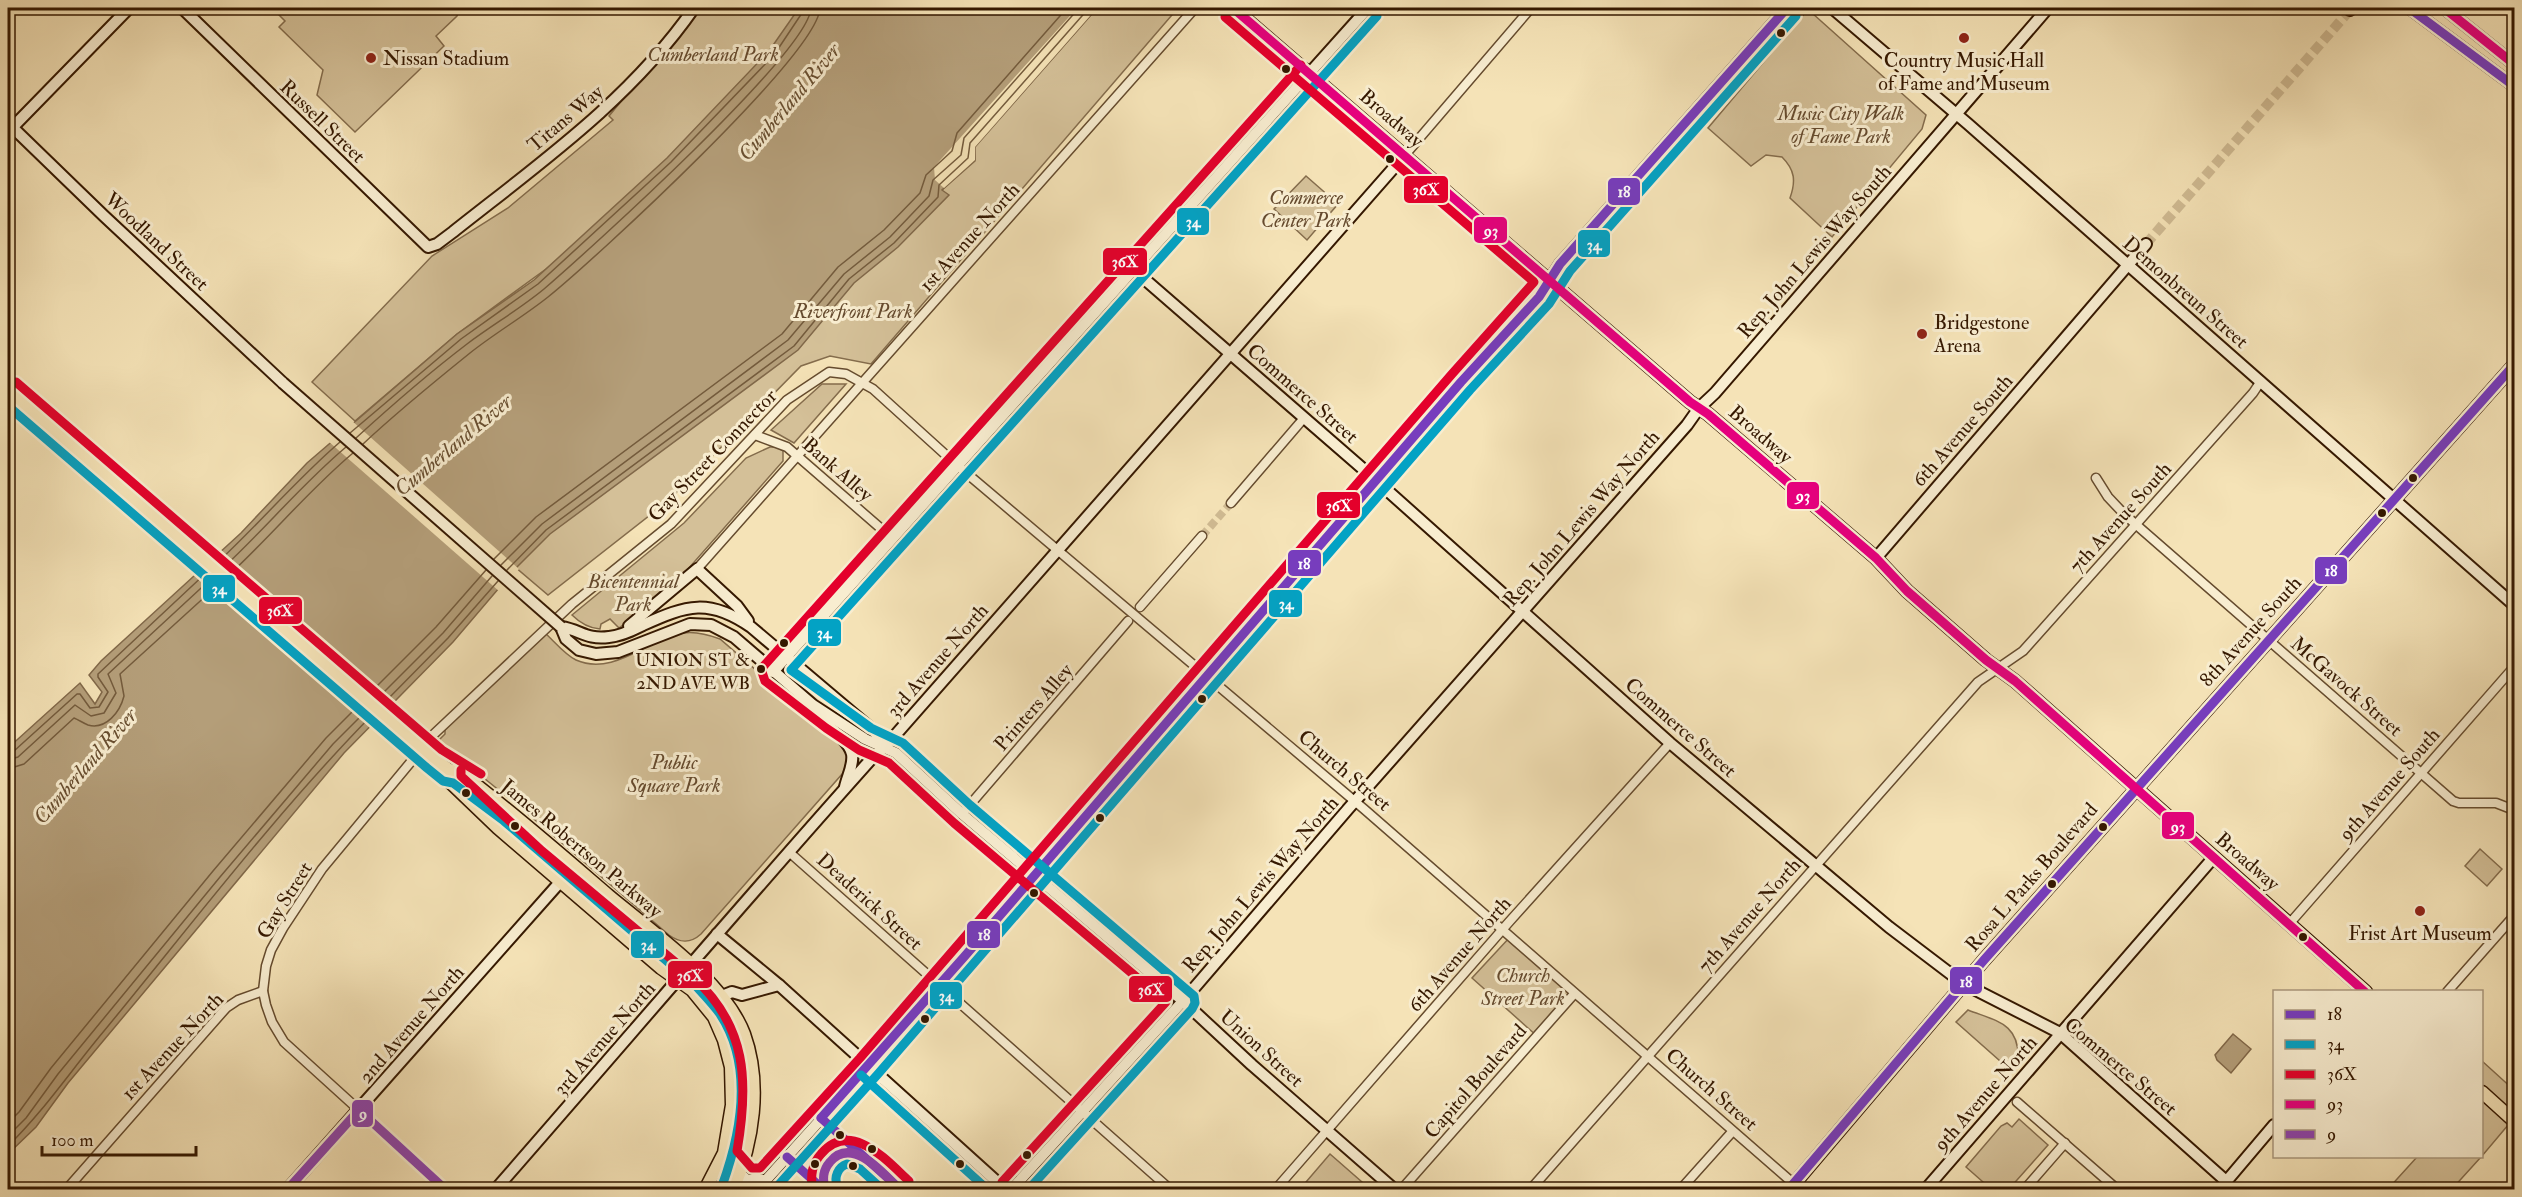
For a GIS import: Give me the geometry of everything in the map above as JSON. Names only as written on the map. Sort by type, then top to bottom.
[{"type":"main road","name":"Broadway","points":[[1233,8],[1876,558],[1906,591],[2136,788],[2364,990]]},
{"type":"main road","name":"8th Avenue South","points":[[2136,788],[2514,365]]},
{"type":"main road","name":"James Robertson Parkway","points":[[8,391],[435,759],[449,770],[458,771],[497,800],[690,965],[722,996],[736,1016],[744,1035],[753,1078],[751,1127],[733,1190]]},
{"type":"main road","name":"James Robertson Parkway","points":[[449,770],[449,781],[498,828],[677,980],[692,990],[720,1028],[730,1067],[732,1105],[724,1153],[705,1190]]},
{"type":"main road","name":"Rosa L Parks Boulevard","points":[[1793,1188],[1964,984],[2136,788]]},
{"type":"main road","points":[[2483,1094],[2514,1121]]},
{"type":"street","points":[[9,128],[129,8]]},
{"type":"street","name":"Russell Street","points":[[182,8],[424,245],[433,246],[443,239]]},
{"type":"street","name":"Titans Way","points":[[443,239],[604,111],[648,66],[694,8]]},
{"type":"street","name":"1st Avenue North","points":[[697,569],[1195,8]]},
{"type":"street","points":[[773,672],[1368,8]]},
{"type":"street","points":[[1405,154],[1531,8]]},
{"type":"street","points":[[757,1190],[869,1066],[1461,382],[1539,297],[1560,264],[1787,8]]},
{"type":"street","name":"Demonbreun Street","points":[[1832,8],[1956,113],[2514,605]]},
{"type":"street","name":"Rep. John Lewis Way South","points":[[1699,408],[1715,393],[2048,8]]},
{"type":"street","points":[[2409,8],[2514,86]]},
{"type":"street","points":[[2444,8],[2514,63]]},
{"type":"street","name":"Woodland Street","points":[[9,128],[283,383],[561,627]]},
{"type":"street","name":"3rd Avenue North","points":[[495,1190],[789,852],[884,748],[1405,154]]},
{"type":"street","name":"6th Avenue South","points":[[1876,558],[2146,244]]},
{"type":"street","name":"Commerce Street","points":[[1134,270],[1376,480],[1670,743],[1889,927],[1964,984],[2060,1033],[2223,1185]]},
{"type":"street","name":"Gay Street Connector","points":[[434,734],[572,604],[671,524],[786,400],[829,372],[846,374],[863,382]]},
{"type":"street","name":"7th Avenue South","points":[[1998,669],[2023,651],[2253,393],[2261,381]]},
{"type":"street","name":"Church Street","points":[[863,382],[958,466],[1355,801],[1793,1188]]},
{"type":"street","name":"Rep. John Lewis Way North","points":[[1011,1190],[1183,1001],[1355,801],[1687,425],[1699,408]]},
{"type":"street","points":[[1231,503],[1304,418]]},
{"type":"street","name":"Bank Alley","points":[[754,435],[787,447],[893,539]]},
{"type":"street","name":"McGavock Street","points":[[2096,478],[2108,497],[2136,524],[2453,801],[2459,803],[2496,802],[2514,810]]},
{"type":"street","points":[[1140,607],[1202,536]]},
{"type":"street","points":[[561,627],[574,629],[591,638],[610,637],[646,614],[697,569],[737,606],[751,627]]},
{"type":"street","name":"Union Street","points":[[610,637],[680,610],[698,608],[730,612],[751,627],[874,731],[884,748]]},
{"type":"street","name":"Printers Alley","points":[[962,814],[1128,621]]},
{"type":"street","name":"Union Street","points":[[561,627],[566,639],[579,650],[607,654],[690,624],[711,625],[734,637],[788,685],[833,718],[865,739],[896,753],[962,814],[1183,1001],[1395,1190]]},
{"type":"street","name":"9th Avenue South","points":[[2289,923],[2514,667]]},
{"type":"street","name":"7th Avenue North","points":[[1530,1190],[1978,682],[1998,669]]},
{"type":"street","points":[[788,685],[848,747],[852,754],[844,790]]},
{"type":"street","name":"Gay Street","points":[[434,734],[322,869],[271,950],[263,991],[272,1022],[284,1042],[447,1190]]},
{"type":"street","name":"6th Avenue North","points":[[1275,1190],[1502,930],[1670,743]]},
{"type":"street","name":"Deaderick Street","points":[[789,852],[1171,1190]]},
{"type":"street","name":"9th Avenue North","points":[[1925,1190],[2214,857]]},
{"type":"street","name":"2nd Avenue North","points":[[287,1190],[561,881]]},
{"type":"street","points":[[2449,990],[2514,916]]},
{"type":"street","points":[[717,934],[779,985],[1006,1190]]},
{"type":"street","points":[[722,996],[732,992],[742,995],[779,985]]},
{"type":"street","name":"1st Avenue North","points":[[66,1190],[226,1008],[238,1000],[263,991]]},
{"type":"street","name":"Capitol Boulevard","points":[[1401,1190],[1574,994]]},
{"type":"street","points":[[2017,1102],[2118,1190]]},
{"type":"street","points":[[2223,1185],[2273,1126]]},
{"type":"street","points":[[1680,1190],[1732,1132]]},
{"type":"street","points":[[2024,1190],[2066,1143]]},
{"type":"street","points":[[724,1153],[739,1174],[752,1181],[765,1180]]},
{"type":"green space","name":"Nissan Stadium","points":[[272,8],[460,8],[457,16],[436,36],[444,46],[355,132],[317,95],[323,70],[279,27],[285,21]]},
{"type":"green space","name":"Cumberland Park","points":[[698,8],[804,8],[788,30],[669,165],[546,269],[457,334],[355,421],[312,382],[432,256],[508,208],[613,120],[609,116]]},
{"type":"green space","name":"Riverfront Park","points":[[1097,8],[1178,8],[871,364],[830,356],[801,366],[668,501],[548,595],[495,550],[975,161],[974,147]]},
{"type":"green space","name":"Music City Walk of Fame Park","points":[[1812,13],[1926,115],[1922,129],[1832,237],[1790,198],[1793,176],[1790,166],[1782,157],[1766,155],[1751,166],[1708,128],[1804,14]]},
{"type":"green space","name":"Commerce Center Park","points":[[1306,176],[1338,204],[1307,240],[1274,209]]},
{"type":"green space","points":[[822,384],[846,384],[794,443],[771,430]]},
{"type":"green space","name":"Bicentennial Park","points":[[770,447],[777,447],[783,451],[783,461],[674,585],[619,628],[610,619],[601,624],[600,629],[592,628],[581,623],[572,615],[684,523],[746,458]]},
{"type":"green space","name":"Public Square Park","points":[[544,632],[572,658],[589,664],[615,661],[666,638],[683,633],[699,633],[720,639],[844,746],[848,757],[843,773],[701,934],[693,940],[681,941],[669,935],[521,808],[438,741],[445,734],[445,729]]},
{"type":"green space","points":[[2480,849],[2502,869],[2487,886],[2465,866]]},
{"type":"green space","name":"Church Street Park","points":[[1510,937],[1574,994],[1537,1036],[1472,978]]},
{"type":"green space","points":[[1968,1010],[1997,1021],[2010,1031],[2018,1048],[2018,1060],[2008,1068],[1956,1022]]},
{"type":"green space","points":[[2483,1062],[2514,1090],[2514,1118],[2483,1155]]},
{"type":"green space","points":[[2019,1119],[2048,1145],[2009,1189],[1991,1189],[1966,1167],[2001,1126],[2007,1123],[2012,1127]]},
{"type":"green space","points":[[1330,1154],[1370,1189],[1300,1189]]},
{"type":"green space","points":[[2416,1158],[2480,1158],[2452,1189],[2388,1189]]},
{"type":"water","name":"Cumberland River","points":[[799,8],[1097,8],[975,147],[975,160],[942,190],[949,195],[898,247],[854,283],[798,350],[550,534],[517,567],[453,642],[344,753],[68,1083],[36,1127],[8,1154],[8,748],[80,683],[95,704],[102,692],[89,675],[101,661],[241,533],[307,463],[457,334],[534,280],[667,158],[769,51]]},
{"type":"water","points":[[2233,1034],[2251,1049],[2231,1073],[2217,1060],[2215,1055]]},
{"type":"pier","points":[[1077,8],[1097,8],[975,147],[975,160],[944,188],[935,180],[934,167]]},
{"type":"pier","points":[[351,420],[519,569],[500,592],[328,441]]},
{"type":"pier","points":[[218,550],[396,703],[372,728],[193,573]]},
{"type":"tunnel","points":[[2146,244],[2350,10]]},
{"type":"tunnel","points":[[1202,536],[1231,503]]},
{"type":"transit line","name":"93","points":[[1233,8],[1690,402],[1708,414],[1876,558],[1907,591],[1986,660],[2015,681],[2363,990]]},
{"type":"transit line","name":"18","points":[[821,1118],[964,957],[1461,382],[1539,297],[1560,264],[1787,8]]},
{"type":"transit line","name":"18","points":[[2409,8],[2514,86]]},
{"type":"transit line","name":"93","points":[[2444,8],[2514,64]]},
{"type":"transit line","name":"34","points":[[1028,1190],[1192,1009],[1195,1003],[1194,996],[970,805],[903,743],[871,728],[791,670],[1377,16]]},
{"type":"transit line","name":"34","points":[[774,1190],[878,1074],[1470,390],[1549,304],[1570,271],[1796,16]]},
{"type":"transit line","name":"36X","points":[[461,770],[461,776],[542,851],[693,977],[711,996],[734,1035],[740,1056],[743,1102],[737,1151],[752,1168],[760,1168],[860,1058],[1534,282],[1225,17]]},
{"type":"transit line","name":"36X","points":[[1002,1182],[1166,1002],[954,823],[889,763],[859,750],[826,728],[765,681],[761,669],[1301,65]]},
{"type":"transit line","name":"18","points":[[1788,1190],[1984,960],[2514,365]]},
{"type":"transit line","name":"36X","points":[[16,382],[442,750],[481,774]]},
{"type":"transit line","name":"34","points":[[8,406],[427,768],[443,781],[453,783],[504,821],[696,986],[720,1014],[731,1034],[741,1077],[739,1121],[722,1186]]},
{"type":"transit line","name":"34","points":[[861,1075],[988,1190]]},
{"type":"transit line","name":"9","points":[[287,1190],[359,1110],[446,1190]]},
{"type":"transit line","name":"18","points":[[821,1118],[901,1190]]},
{"type":"transit line","name":"36X","points":[[813,1190],[812,1171],[818,1158],[832,1144],[844,1140],[868,1146],[909,1181]]},
{"type":"transit line","name":"9","points":[[826,1190],[824,1183],[826,1168],[839,1155],[848,1153],[858,1155],[877,1167],[900,1190]]},
{"type":"transit line","name":"18","points":[[787,1157],[824,1190]]},
{"type":"transit line","name":"34","points":[[837,1185],[838,1173],[841,1167],[847,1164],[860,1169],[883,1190]]},
{"type":"place","name":"Country Music Hall of Fame and Museum","points":[[1964,38]]},
{"type":"place","name":"Nissan Stadium","points":[[371,58]]},
{"type":"place","name":"Bridgestone Arena","points":[[1922,334]]},
{"type":"place","name":"UNION ST & 2ND AVE WB","points":[[761,669]]},
{"type":"place","name":"Frist Art Museum","points":[[2420,911]]}]
